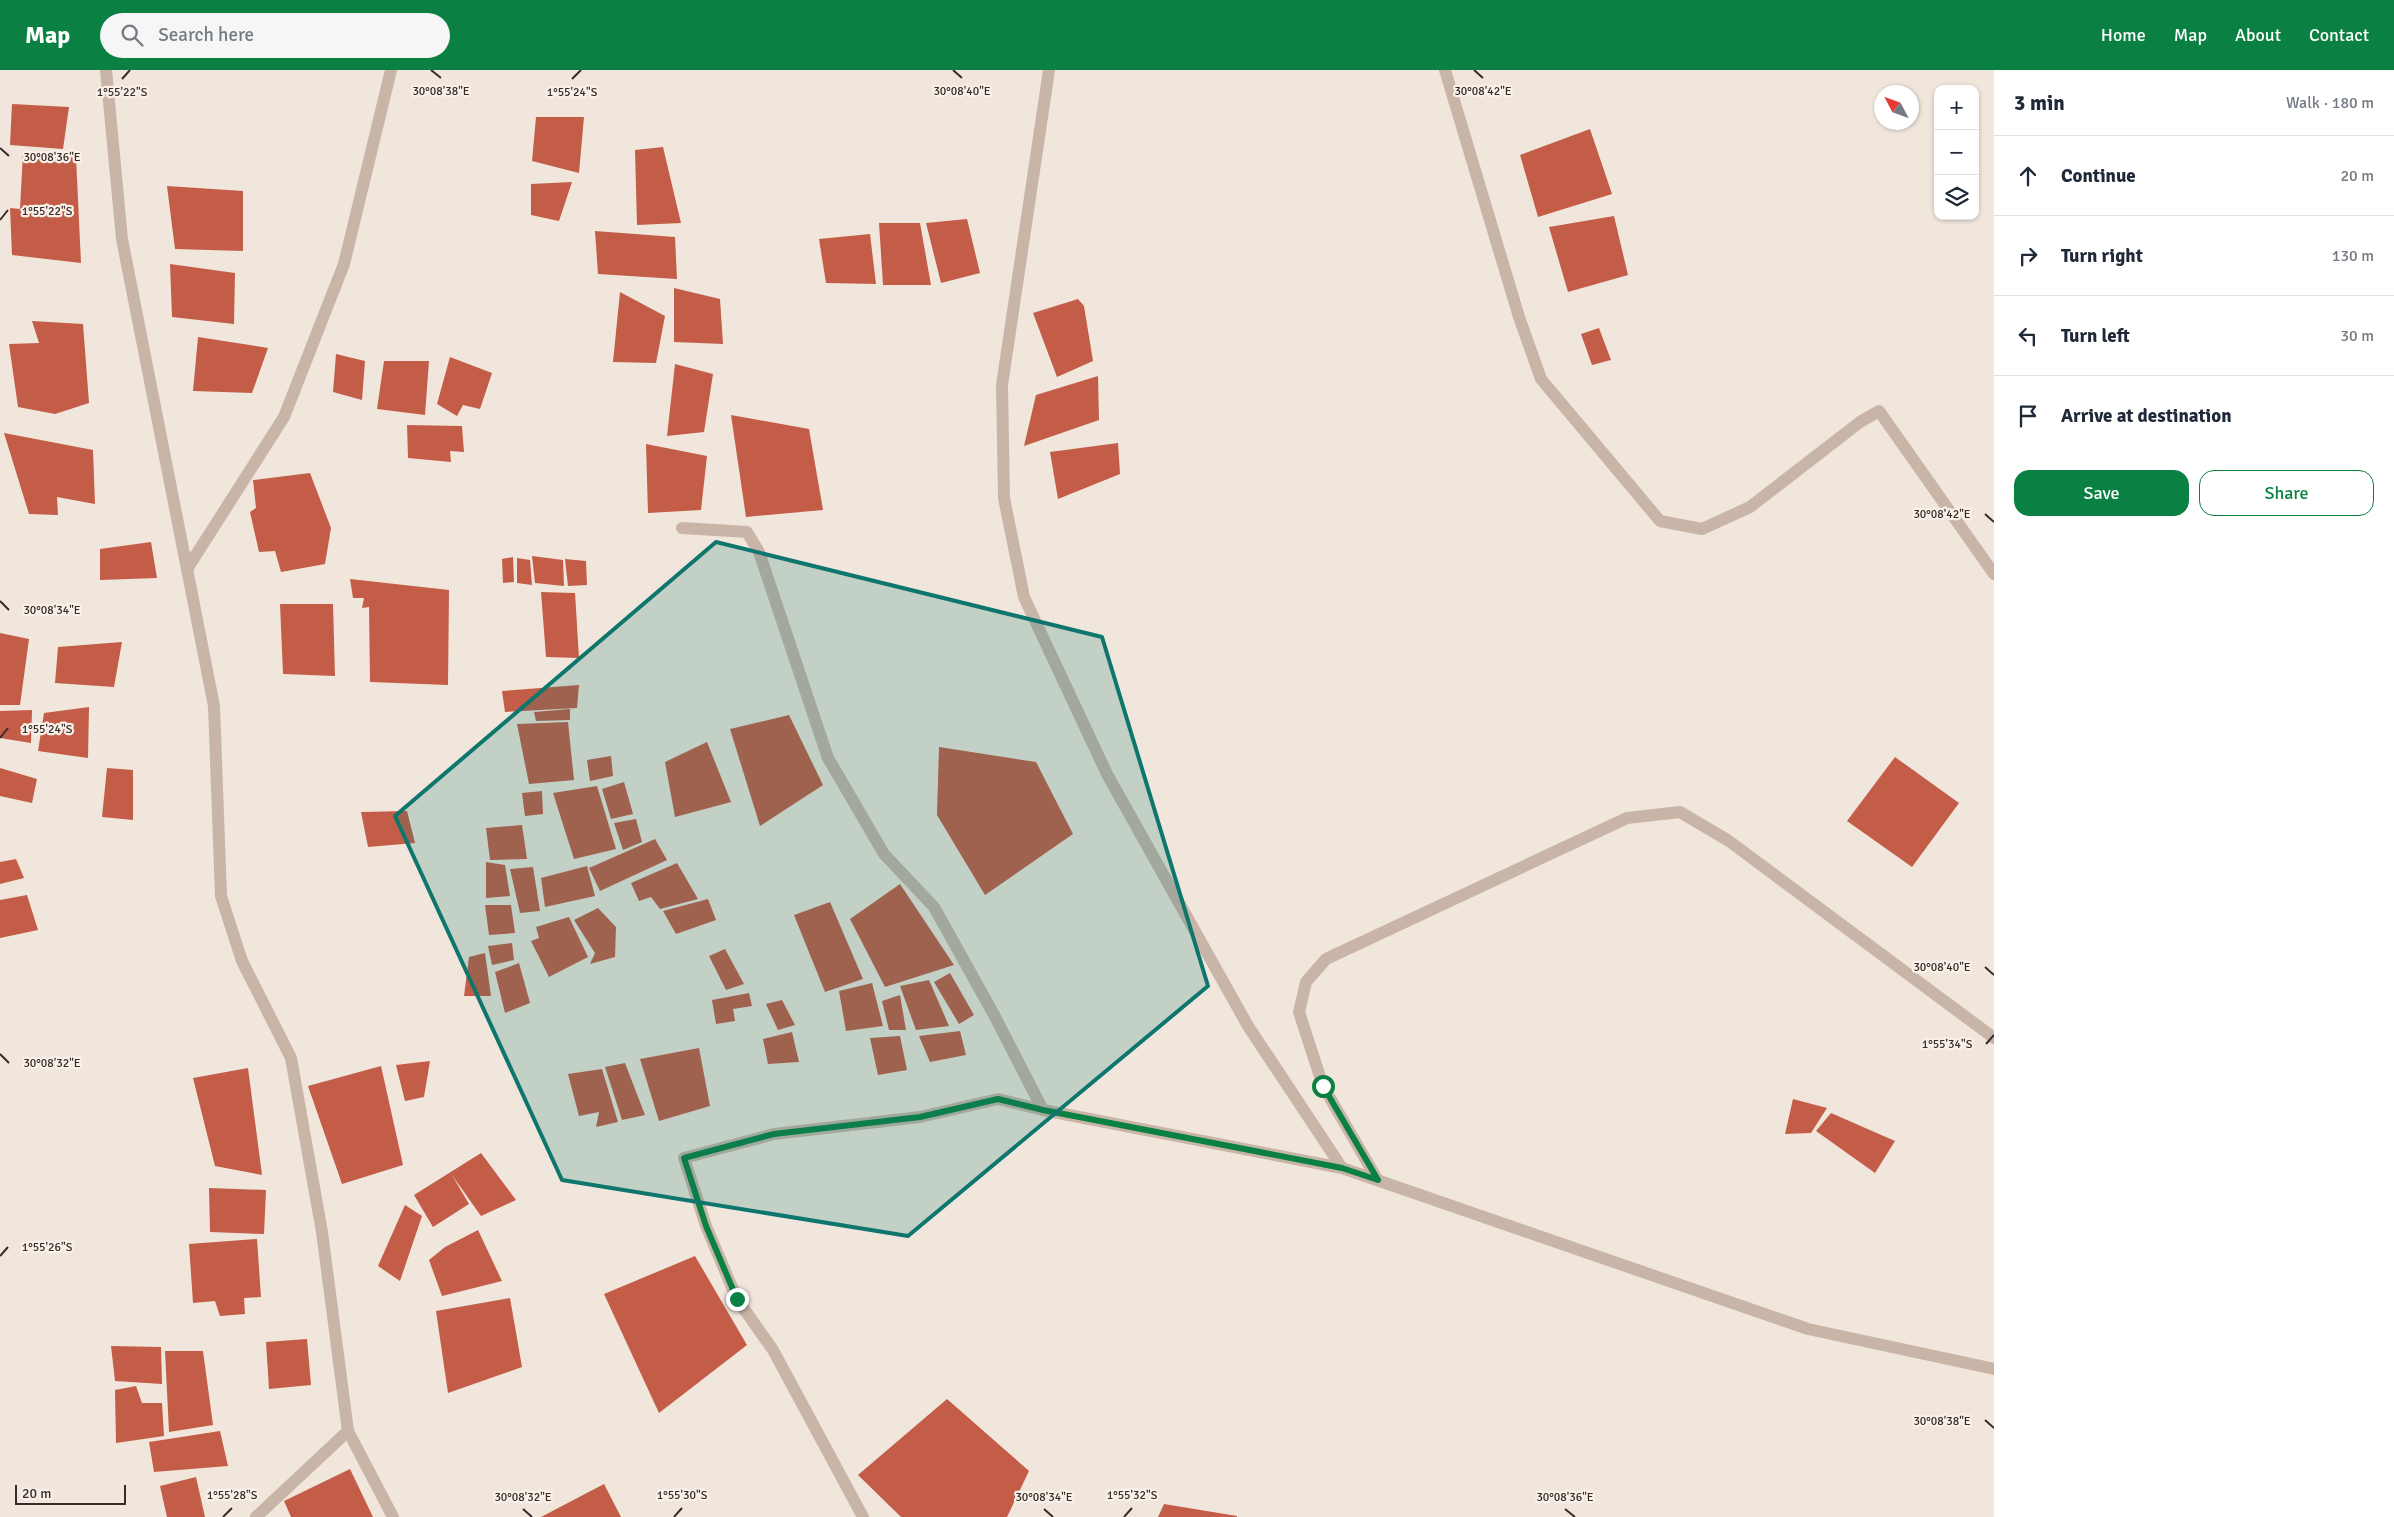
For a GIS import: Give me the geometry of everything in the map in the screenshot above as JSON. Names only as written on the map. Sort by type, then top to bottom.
[{"type":"street","points":[[106,70],[122,239],[214,706],[221,896],[242,961],[291,1058],[322,1232],[348,1431],[393,1517]]},
{"type":"street","points":[[187,568],[284,417],[344,264],[391,70]]},
{"type":"street","points":[[1049,70],[1002,385],[1004,498],[1024,597],[1107,774],[1248,1026],[1342,1168]]},
{"type":"street","points":[[1445,70],[1518,317],[1541,379],[1660,520],[1702,529],[1750,508],[1860,422],[1879,411],[1994,574]]},
{"type":"street","points":[[682,528],[747,532],[759,552],[828,758],[884,854],[934,907],[1043,1110]]},
{"type":"street","points":[[1378,1180],[1323,1086],[1299,1012],[1306,982],[1326,959],[1627,818],[1680,812],[1729,840],[1994,1038]]},
{"type":"street","points":[[863,1517],[773,1350],[737,1299],[706,1226],[684,1158],[774,1134],[920,1117],[998,1099],[1043,1110],[1342,1168],[1808,1329],[1994,1369]]},
{"type":"street","points":[[256,1517],[348,1431]]},
{"type":"highlighted area","points":[[716,542],[1102,637],[1208,986],[908,1236],[562,1180],[395,816]]},
{"type":"building","points":[[12,104],[69,107],[63,149],[10,145]]},
{"type":"building","points":[[536,117],[584,117],[579,173],[532,161]]},
{"type":"building","points":[[1590,129],[1612,194],[1538,217],[1520,155]]},
{"type":"building","points":[[663,147],[681,223],[637,225],[635,150]]},
{"type":"building","points":[[23,152],[76,157],[81,263],[12,255],[10,208],[20,209]]},
{"type":"building","points":[[572,182],[559,221],[531,215],[531,184]]},
{"type":"building","points":[[167,186],[243,191],[243,251],[175,249]]},
{"type":"building","points":[[1614,216],[1628,275],[1568,292],[1549,227]]},
{"type":"building","points":[[967,219],[980,273],[941,283],[926,223]]},
{"type":"building","points":[[879,223],[920,223],[931,285],[883,285]]},
{"type":"building","points":[[595,231],[675,237],[677,279],[598,274]]},
{"type":"building","points":[[870,234],[876,284],[826,283],[819,239]]},
{"type":"building","points":[[170,264],[235,273],[234,324],[172,317]]},
{"type":"building","points":[[674,288],[720,299],[723,344],[674,342]]},
{"type":"building","points":[[620,292],[665,316],[656,363],[613,362]]},
{"type":"building","points":[[1078,299],[1084,306],[1093,361],[1057,377],[1033,313]]},
{"type":"building","points":[[32,321],[83,324],[89,403],[55,414],[18,407],[9,344],[39,343]]},
{"type":"building","points":[[1599,328],[1611,360],[1592,365],[1581,334]]},
{"type":"building","points":[[198,337],[268,348],[252,393],[193,391]]},
{"type":"building","points":[[336,354],[365,361],[362,400],[333,392]]},
{"type":"building","points":[[450,357],[492,373],[480,409],[463,405],[457,416],[437,404]]},
{"type":"building","points":[[384,361],[429,361],[425,415],[377,409]]},
{"type":"building","points":[[675,364],[713,374],[704,432],[667,436]]},
{"type":"building","points":[[1098,376],[1099,420],[1024,446],[1036,395]]},
{"type":"building","points":[[731,415],[809,429],[823,510],[746,517]]},
{"type":"building","points":[[407,425],[462,426],[464,452],[450,451],[451,462],[408,458]]},
{"type":"building","points":[[4,433],[93,450],[95,504],[57,497],[58,515],[29,514]]},
{"type":"building","points":[[1118,443],[1120,474],[1058,499],[1050,452]]},
{"type":"building","points":[[646,444],[707,456],[701,510],[648,513]]},
{"type":"building","points":[[310,473],[331,528],[325,564],[281,572],[275,551],[259,552],[250,512],[256,508],[253,480]]},
{"type":"building","points":[[151,542],[157,578],[100,580],[100,549]]},
{"type":"building","points":[[532,556],[563,560],[564,586],[535,583]]},
{"type":"building","points":[[513,557],[514,582],[503,583],[502,559]]},
{"type":"building","points":[[517,558],[530,560],[532,585],[517,583]]},
{"type":"building","points":[[565,559],[586,561],[587,585],[568,586]]},
{"type":"building","points":[[350,579],[449,590],[448,685],[370,682],[369,607],[362,608],[364,598],[353,598]]},
{"type":"building","points":[[541,592],[575,593],[579,658],[546,657]]},
{"type":"building","points":[[280,604],[333,604],[335,676],[283,674]]},
{"type":"building","points":[[0,633],[29,639],[20,705],[0,705]]},
{"type":"building","points":[[122,642],[114,687],[55,683],[58,647]]},
{"type":"building","points":[[579,685],[577,708],[505,712],[502,691]]},
{"type":"building","points":[[89,707],[88,758],[38,751],[44,713]]},
{"type":"building","points":[[570,709],[570,720],[536,721],[534,712]]},
{"type":"building","points":[[32,710],[31,743],[0,738],[0,711]]},
{"type":"building","points":[[789,715],[823,785],[760,826],[730,729]]},
{"type":"building","points":[[568,722],[574,780],[529,784],[517,724]]},
{"type":"building","points":[[707,742],[731,802],[675,817],[665,762]]},
{"type":"building","points":[[939,747],[1036,762],[1073,834],[985,895],[937,815]]},
{"type":"building","points":[[611,756],[613,776],[590,781],[587,760]]},
{"type":"building","points":[[1895,757],[1959,803],[1912,867],[1847,821]]},
{"type":"building","points":[[0,768],[37,779],[32,803],[0,796]]},
{"type":"building","points":[[107,768],[133,770],[133,820],[102,817]]},
{"type":"building","points":[[624,782],[633,814],[611,819],[602,789]]},
{"type":"building","points":[[597,786],[616,849],[574,859],[553,793]]},
{"type":"building","points":[[542,791],[543,814],[525,816],[522,793]]},
{"type":"building","points":[[407,811],[415,843],[368,847],[361,812]]},
{"type":"building","points":[[636,819],[642,842],[623,850],[614,823]]},
{"type":"building","points":[[522,825],[527,859],[490,860],[486,828]]},
{"type":"building","points":[[655,839],[667,860],[600,891],[589,868]]},
{"type":"building","points":[[16,859],[24,878],[0,884],[0,862]]},
{"type":"building","points":[[486,862],[505,865],[510,896],[486,898]]},
{"type":"building","points":[[677,863],[698,899],[660,909],[651,897],[639,901],[631,883]]},
{"type":"building","points":[[587,866],[595,896],[545,907],[541,878]]},
{"type":"building","points":[[533,867],[540,911],[520,913],[510,869]]},
{"type":"building","points":[[900,884],[954,965],[885,987],[850,919]]},
{"type":"building","points":[[27,895],[38,930],[0,938],[0,900]]},
{"type":"building","points":[[708,899],[716,920],[676,934],[663,911]]},
{"type":"building","points":[[830,902],[863,979],[825,992],[794,915]]},
{"type":"building","points":[[485,905],[511,905],[515,933],[489,935]]},
{"type":"building","points":[[598,908],[616,927],[615,957],[590,964],[595,953],[574,920]]},
{"type":"building","points":[[569,917],[588,957],[549,977],[531,941],[539,938],[536,927]]},
{"type":"building","points":[[512,943],[514,960],[492,965],[488,946]]},
{"type":"building","points":[[725,949],[744,984],[726,990],[709,956]]},
{"type":"building","points":[[485,953],[491,996],[464,996],[469,957]]},
{"type":"building","points":[[519,963],[530,1003],[505,1013],[495,972]]},
{"type":"building","points":[[950,973],[974,1015],[959,1024],[934,982]]},
{"type":"building","points":[[929,980],[949,1026],[916,1030],[900,986]]},
{"type":"building","points":[[872,983],[883,1026],[846,1031],[839,991]]},
{"type":"building","points":[[749,993],[752,1006],[733,1009],[735,1021],[716,1024],[712,1000]]},
{"type":"building","points":[[900,995],[906,1030],[889,1030],[882,1001]]},
{"type":"building","points":[[782,1000],[795,1025],[778,1030],[766,1004]]},
{"type":"building","points":[[960,1031],[966,1055],[930,1062],[919,1036]]},
{"type":"building","points":[[792,1032],[799,1062],[768,1064],[763,1039]]},
{"type":"building","points":[[900,1036],[907,1070],[878,1075],[870,1038]]},
{"type":"building","points":[[699,1048],[710,1106],[659,1121],[640,1059]]},
{"type":"building","points":[[430,1061],[424,1097],[405,1101],[396,1065]]},
{"type":"building","points":[[625,1063],[645,1115],[622,1120],[605,1067]]},
{"type":"building","points":[[381,1066],[403,1165],[342,1184],[308,1086]]},
{"type":"building","points":[[248,1068],[262,1175],[215,1166],[193,1078]]},
{"type":"building","points":[[602,1069],[618,1122],[596,1127],[599,1112],[579,1116],[568,1074]]},
{"type":"building","points":[[1793,1099],[1827,1108],[1811,1133],[1785,1134]]},
{"type":"building","points":[[1831,1113],[1895,1141],[1875,1173],[1816,1131]]},
{"type":"building","points":[[481,1153],[516,1200],[481,1216],[452,1175],[469,1204],[433,1227],[414,1195]]},
{"type":"building","points":[[209,1188],[266,1190],[264,1234],[210,1232]]},
{"type":"building","points":[[405,1205],[422,1216],[400,1281],[378,1266]]},
{"type":"building","points":[[478,1230],[502,1281],[442,1296],[429,1260],[445,1247]]},
{"type":"building","points":[[257,1239],[261,1297],[244,1298],[245,1314],[220,1316],[215,1301],[193,1303],[189,1244]]},
{"type":"building","points":[[695,1256],[747,1345],[659,1413],[604,1294]]},
{"type":"building","points":[[510,1298],[522,1367],[448,1393],[436,1311]]},
{"type":"building","points":[[307,1339],[311,1385],[269,1389],[266,1342]]},
{"type":"building","points":[[111,1346],[161,1347],[162,1384],[115,1381]]},
{"type":"building","points":[[165,1351],[203,1351],[213,1425],[169,1432]]},
{"type":"building","points":[[136,1386],[142,1403],[162,1403],[164,1436],[116,1443],[115,1390]]},
{"type":"building","points":[[947,1399],[1029,1471],[1007,1517],[901,1517],[858,1475]]},
{"type":"building","points":[[220,1431],[228,1466],[154,1472],[149,1442]]},
{"type":"building","points":[[350,1469],[373,1517],[291,1517],[284,1501]]},
{"type":"building","points":[[196,1477],[205,1517],[167,1517],[160,1486]]},
{"type":"building","points":[[604,1484],[621,1517],[541,1517]]},
{"type":"building","points":[[1164,1504],[1237,1516],[1237,1517],[1158,1517]]},
{"type":"route","points":[[737,1299],[706,1226],[684,1158],[774,1134],[920,1117],[998,1099],[1043,1110],[1342,1168],[1378,1180],[1323,1086]]}]
